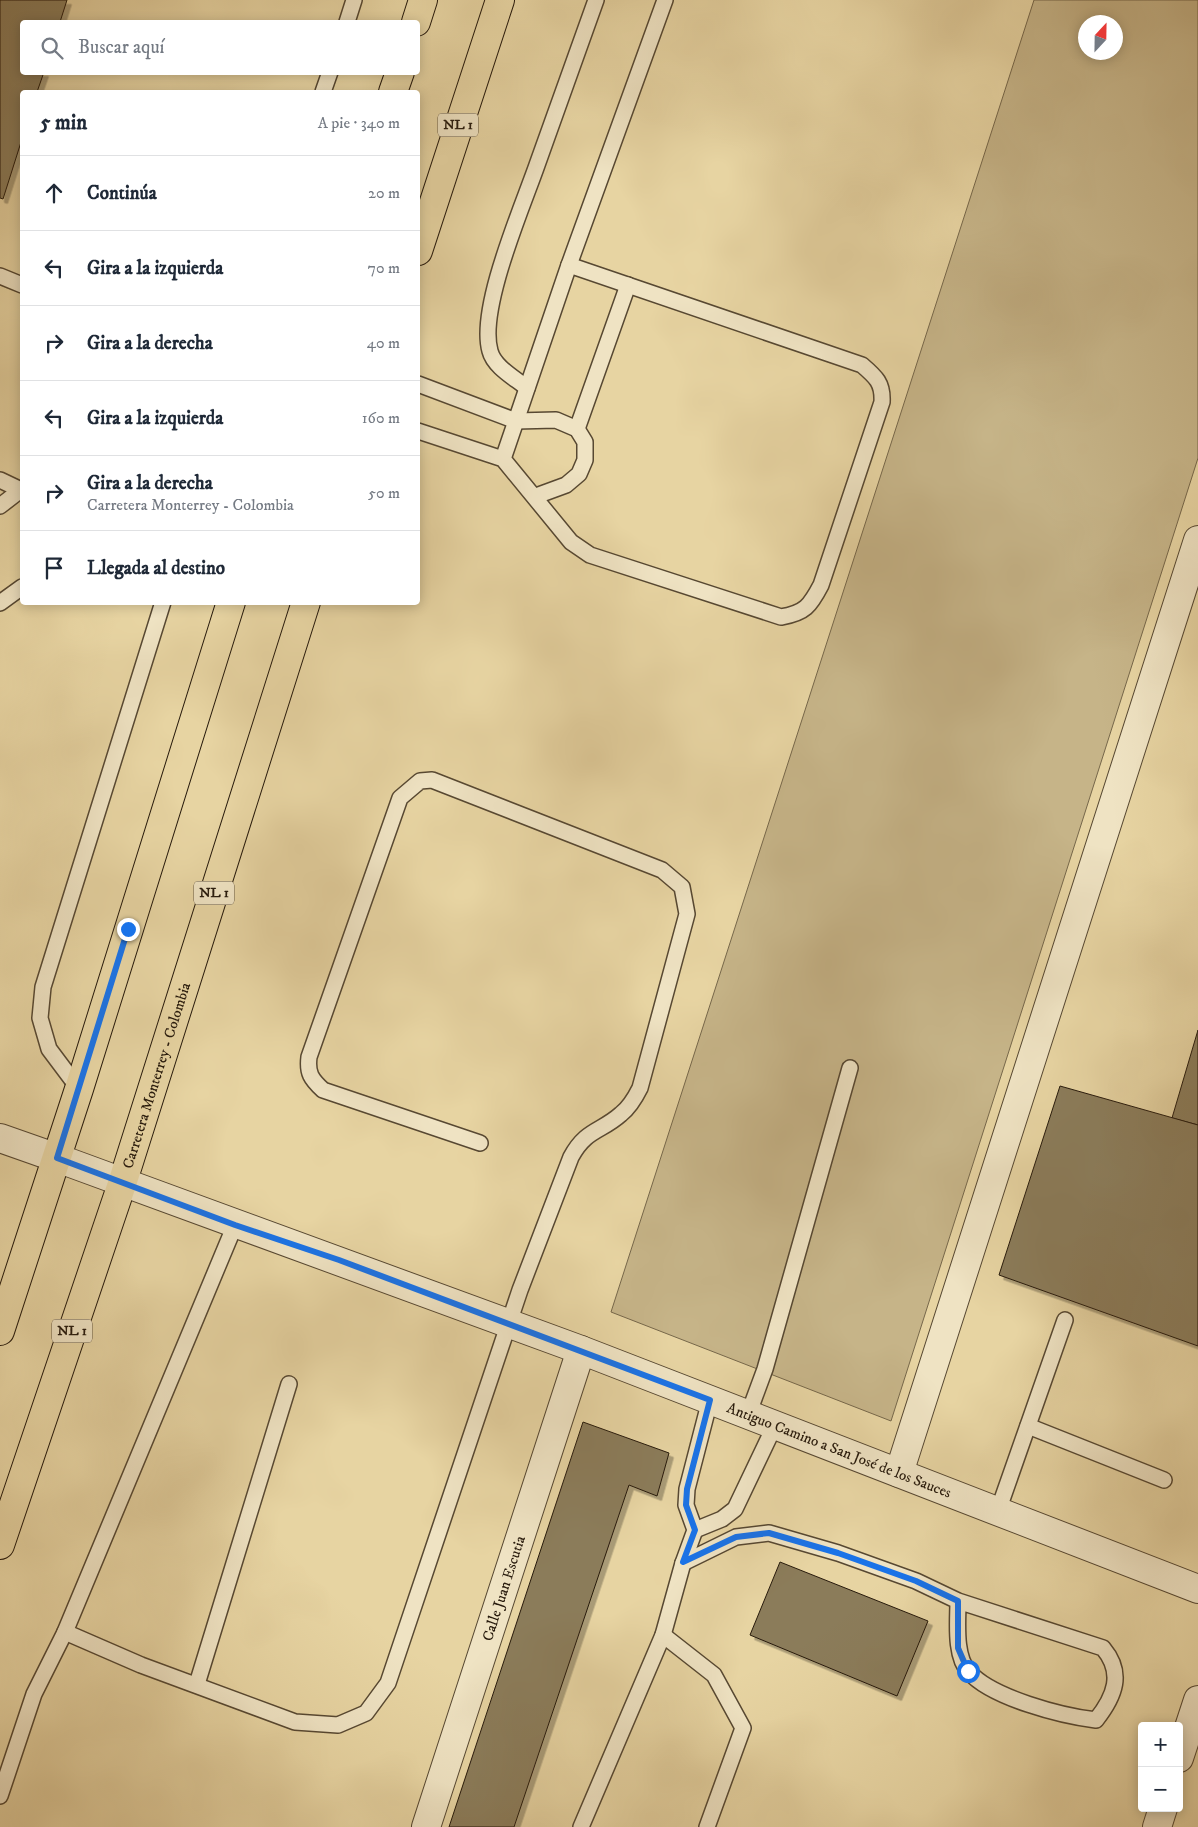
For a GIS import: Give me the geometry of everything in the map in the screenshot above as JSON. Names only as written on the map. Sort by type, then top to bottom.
[{"type":"main road","points":[[417,20],[423,0]]},
{"type":"main road","name":"NL 1","points":[[420,245],[500,0]]},
{"type":"main road","points":[[394,90],[399,75]]},
{"type":"main road","points":[[0,1331],[79,1089],[231,605]]},
{"type":"main road","name":"Carretera Monterrey - Colombia","points":[[0,1545],[122,1184],[305,605]]},
{"type":"street","points":[[899,1473],[1198,540]]},
{"type":"street","name":"Antiguo Camino a San José de los Sauces","points":[[0,1138],[235,1225],[339,1260],[581,1350],[1198,1589]]},
{"type":"street","name":"Calle Juan Escutia","points":[[426,1827],[581,1350]]},
{"type":"street","points":[[1183,1746],[1198,1700]]},
{"type":"street","points":[[1157,1827],[1162,1812]]},
{"type":"lane","points":[[348,20],[354,0]]},
{"type":"lane","points":[[527,388],[501,368],[490,353],[487,334],[489,313],[505,256],[596,0]]},
{"type":"lane","points":[[503,459],[569,265],[665,0]]},
{"type":"lane","points":[[324,90],[329,75]]},
{"type":"lane","points":[[420,432],[503,459],[536,496],[571,542],[590,555],[781,617],[798,614],[811,603],[821,585],[882,402],[882,388],[877,377],[862,365],[569,265]]},
{"type":"lane","points":[[0,276],[20,284]]},
{"type":"lane","points":[[577,429],[628,285]]},
{"type":"lane","points":[[420,385],[516,420],[556,420],[577,429],[585,442],[585,460],[579,474],[566,485],[536,496]]},
{"type":"lane","points":[[0,480],[20,489]]},
{"type":"lane","points":[[0,506],[20,491]]},
{"type":"lane","points":[[0,603],[20,588]]},
{"type":"lane","points":[[79,1089],[49,1049],[40,1018],[43,987],[162,605]]},
{"type":"lane","points":[[65,1632],[141,1665],[197,1684],[295,1722],[338,1725],[366,1713],[388,1683],[520,1290],[571,1157],[579,1142],[595,1129],[620,1115],[631,1103],[640,1088],[687,914],[682,887],[662,870],[432,780],[420,781],[400,798],[309,1057],[307,1070],[312,1080],[323,1090],[480,1144]]},
{"type":"lane","points":[[748,1415],[765,1369],[850,1068]]},
{"type":"lane","points":[[0,1796],[34,1694],[65,1632],[235,1225]]},
{"type":"lane","points":[[998,1511],[1065,1320]]},
{"type":"lane","points":[[197,1684],[289,1384]]},
{"type":"lane","points":[[582,1827],[663,1635],[683,1562],[695,1530],[686,1505],[687,1489],[710,1400]]},
{"type":"lane","points":[[695,1530],[722,1519],[735,1509],[775,1425]]},
{"type":"lane","points":[[1028,1426],[1164,1480]]},
{"type":"lane","points":[[683,1562],[736,1537],[769,1533],[838,1553],[916,1581],[958,1601],[1103,1648],[1113,1660],[1116,1684],[1106,1707],[1096,1720],[1066,1716],[1001,1694],[968,1671],[958,1648],[958,1601]]},
{"type":"lane","points":[[663,1635],[714,1675],[743,1728],[707,1827]]},
{"type":"shaded area","points":[[1034,0],[1198,0],[1198,458],[891,1421],[611,1312]]},
{"type":"building","points":[[0,0],[67,0],[61,20],[20,20],[20,75],[43,75],[38,90],[20,90],[20,145],[3,199],[0,198]]},
{"type":"building","points":[[1198,1030],[1198,1125],[1172,1118]]},
{"type":"building","points":[[1060,1086],[1198,1125],[1198,1346],[999,1275]]},
{"type":"building","points":[[583,1422],[669,1453],[657,1496],[629,1485],[514,1827],[449,1827]]},
{"type":"building","points":[[780,1562],[928,1621],[897,1696],[750,1635]]},
{"type":"route","points":[[128,929],[57,1158],[235,1225],[339,1260],[710,1400],[687,1489],[686,1505],[695,1530],[683,1562],[736,1537],[769,1533],[838,1553],[916,1581],[958,1601],[958,1648],[968,1671]]}]
